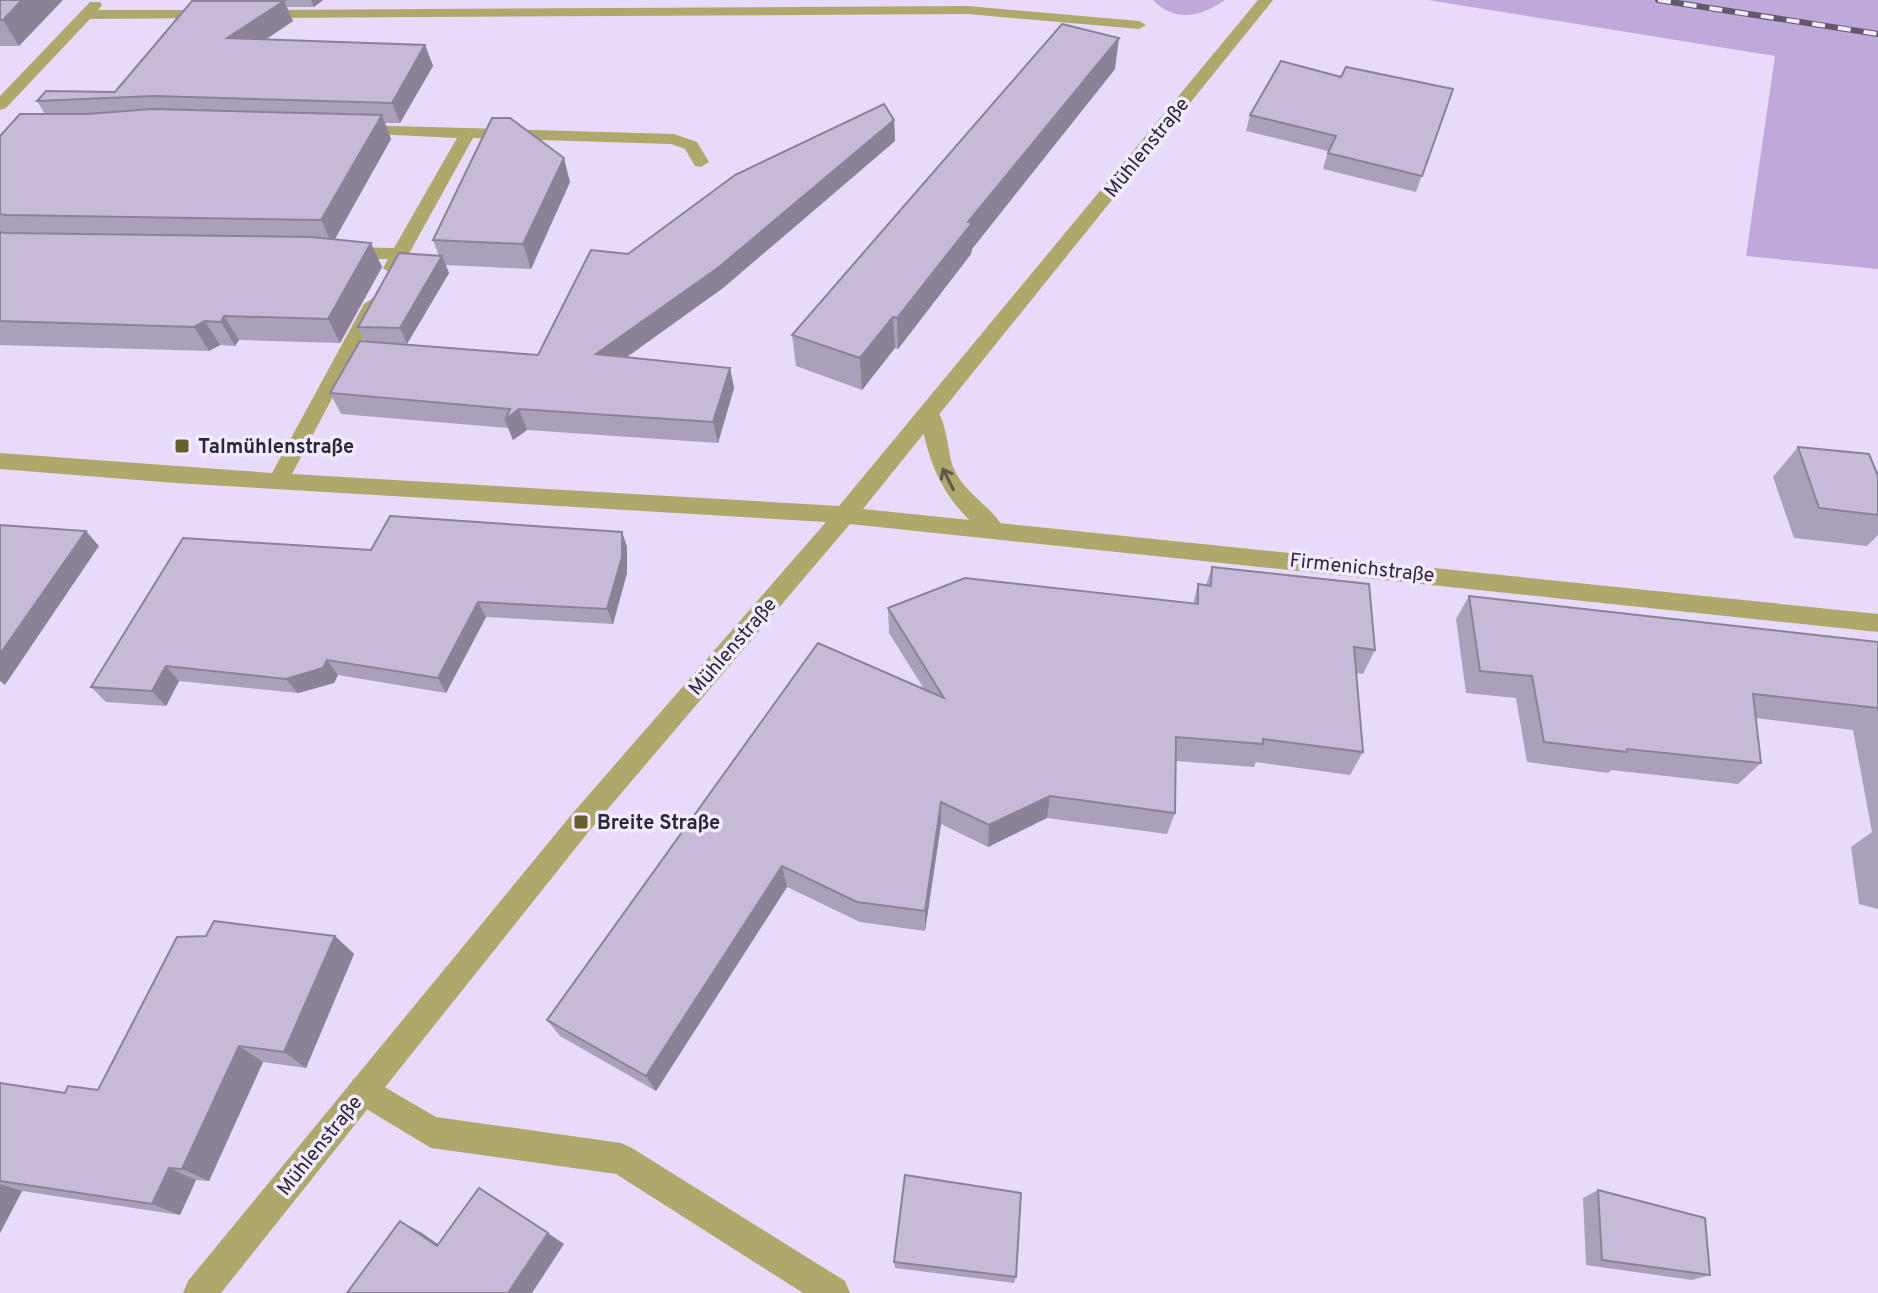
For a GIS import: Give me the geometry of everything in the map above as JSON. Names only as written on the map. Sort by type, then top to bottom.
[{"type":"street","points":[[0,105],[99,0]]},
{"type":"street","name":"Mühlenstraße","points":[[200,1293],[581,822],[845,515],[1266,0]]},
{"type":"street","points":[[87,15],[968,10],[1139,25]]},
{"type":"street","points":[[340,130],[674,139],[691,146],[701,162]]},
{"type":"street","points":[[278,481],[468,133]]},
{"type":"street","points":[[321,253],[400,254]]},
{"type":"street","points":[[929,412],[946,481],[964,505],[994,530]]},
{"type":"street","points":[[0,461],[845,515]]},
{"type":"street","name":"Firmenichstraße","points":[[845,515],[1878,623]]},
{"type":"street","points":[[364,1090],[431,1132],[621,1159],[833,1293]]},
{"type":"shaded area","points":[[1153,0],[1225,0],[1197,14],[1179,15]]},
{"type":"shaded area","points":[[1428,0],[1878,0],[1878,269],[1746,256],[1775,56]]},
{"type":"building","points":[[0,0],[22,0],[0,20]]},
{"type":"building","points":[[192,1],[284,1],[227,38],[425,45],[392,103],[154,96],[37,101],[46,91],[115,92]]},
{"type":"building","points":[[1062,24],[1119,38],[968,222],[972,223],[897,318],[893,317],[860,358],[792,335]]},
{"type":"building","points":[[1281,61],[1341,77],[1346,67],[1453,89],[1422,176],[1328,153],[1336,136],[1250,115]]},
{"type":"building","points":[[884,104],[894,120],[719,267],[596,354],[730,368],[713,422],[519,409],[505,420],[510,409],[330,393],[360,341],[538,355],[591,250],[628,254],[735,175]]},
{"type":"building","points":[[152,109],[382,115],[321,220],[0,214],[0,136],[20,114],[87,114]]},
{"type":"building","points":[[492,118],[510,118],[564,158],[523,244],[433,240]]},
{"type":"building","points":[[0,232],[311,237],[371,243],[328,319],[224,316],[221,322],[205,321],[194,327],[0,321]]},
{"type":"building","points":[[399,253],[442,256],[400,328],[358,327]]},
{"type":"building","points":[[1798,447],[1869,454],[1878,476],[1878,515],[1819,508]]},
{"type":"building","points":[[390,516],[622,532],[622,557],[607,609],[478,602],[438,678],[327,660],[323,668],[286,679],[166,666],[152,691],[91,687],[183,538],[371,550]]},
{"type":"building","points":[[0,525],[86,531],[0,654]]},
{"type":"building","points":[[1212,567],[1369,584],[1375,650],[1354,647],[1363,752],[1263,739],[1263,744],[1176,737],[1175,813],[1050,796],[989,825],[941,802],[925,911],[857,902],[782,866],[646,1076],[547,1020],[818,643],[944,698],[888,608],[965,578],[1198,604],[1198,584],[1211,586]]},
{"type":"building","points":[[1469,596],[1878,642],[1878,708],[1753,694],[1761,763],[1544,742],[1532,676],[1480,671]]},
{"type":"building","points":[[214,921],[335,936],[284,1052],[239,1046],[182,1169],[169,1168],[152,1204],[0,1181],[0,1083],[65,1093],[68,1086],[98,1090],[177,937],[206,936]]},
{"type":"building","points":[[905,1175],[1021,1193],[1016,1277],[894,1262]]},
{"type":"building","points":[[479,1188],[548,1233],[508,1293],[347,1293],[400,1221],[437,1246]]},
{"type":"building","points":[[1598,1190],[1705,1218],[1710,1275],[1602,1260]]},
{"type":"railway","points":[[1658,0],[1878,34]]},
{"type":"place","name":"Talmühlenstraße","points":[[182,446]]},
{"type":"place","name":"Breite Straße","points":[[581,822]]}]
